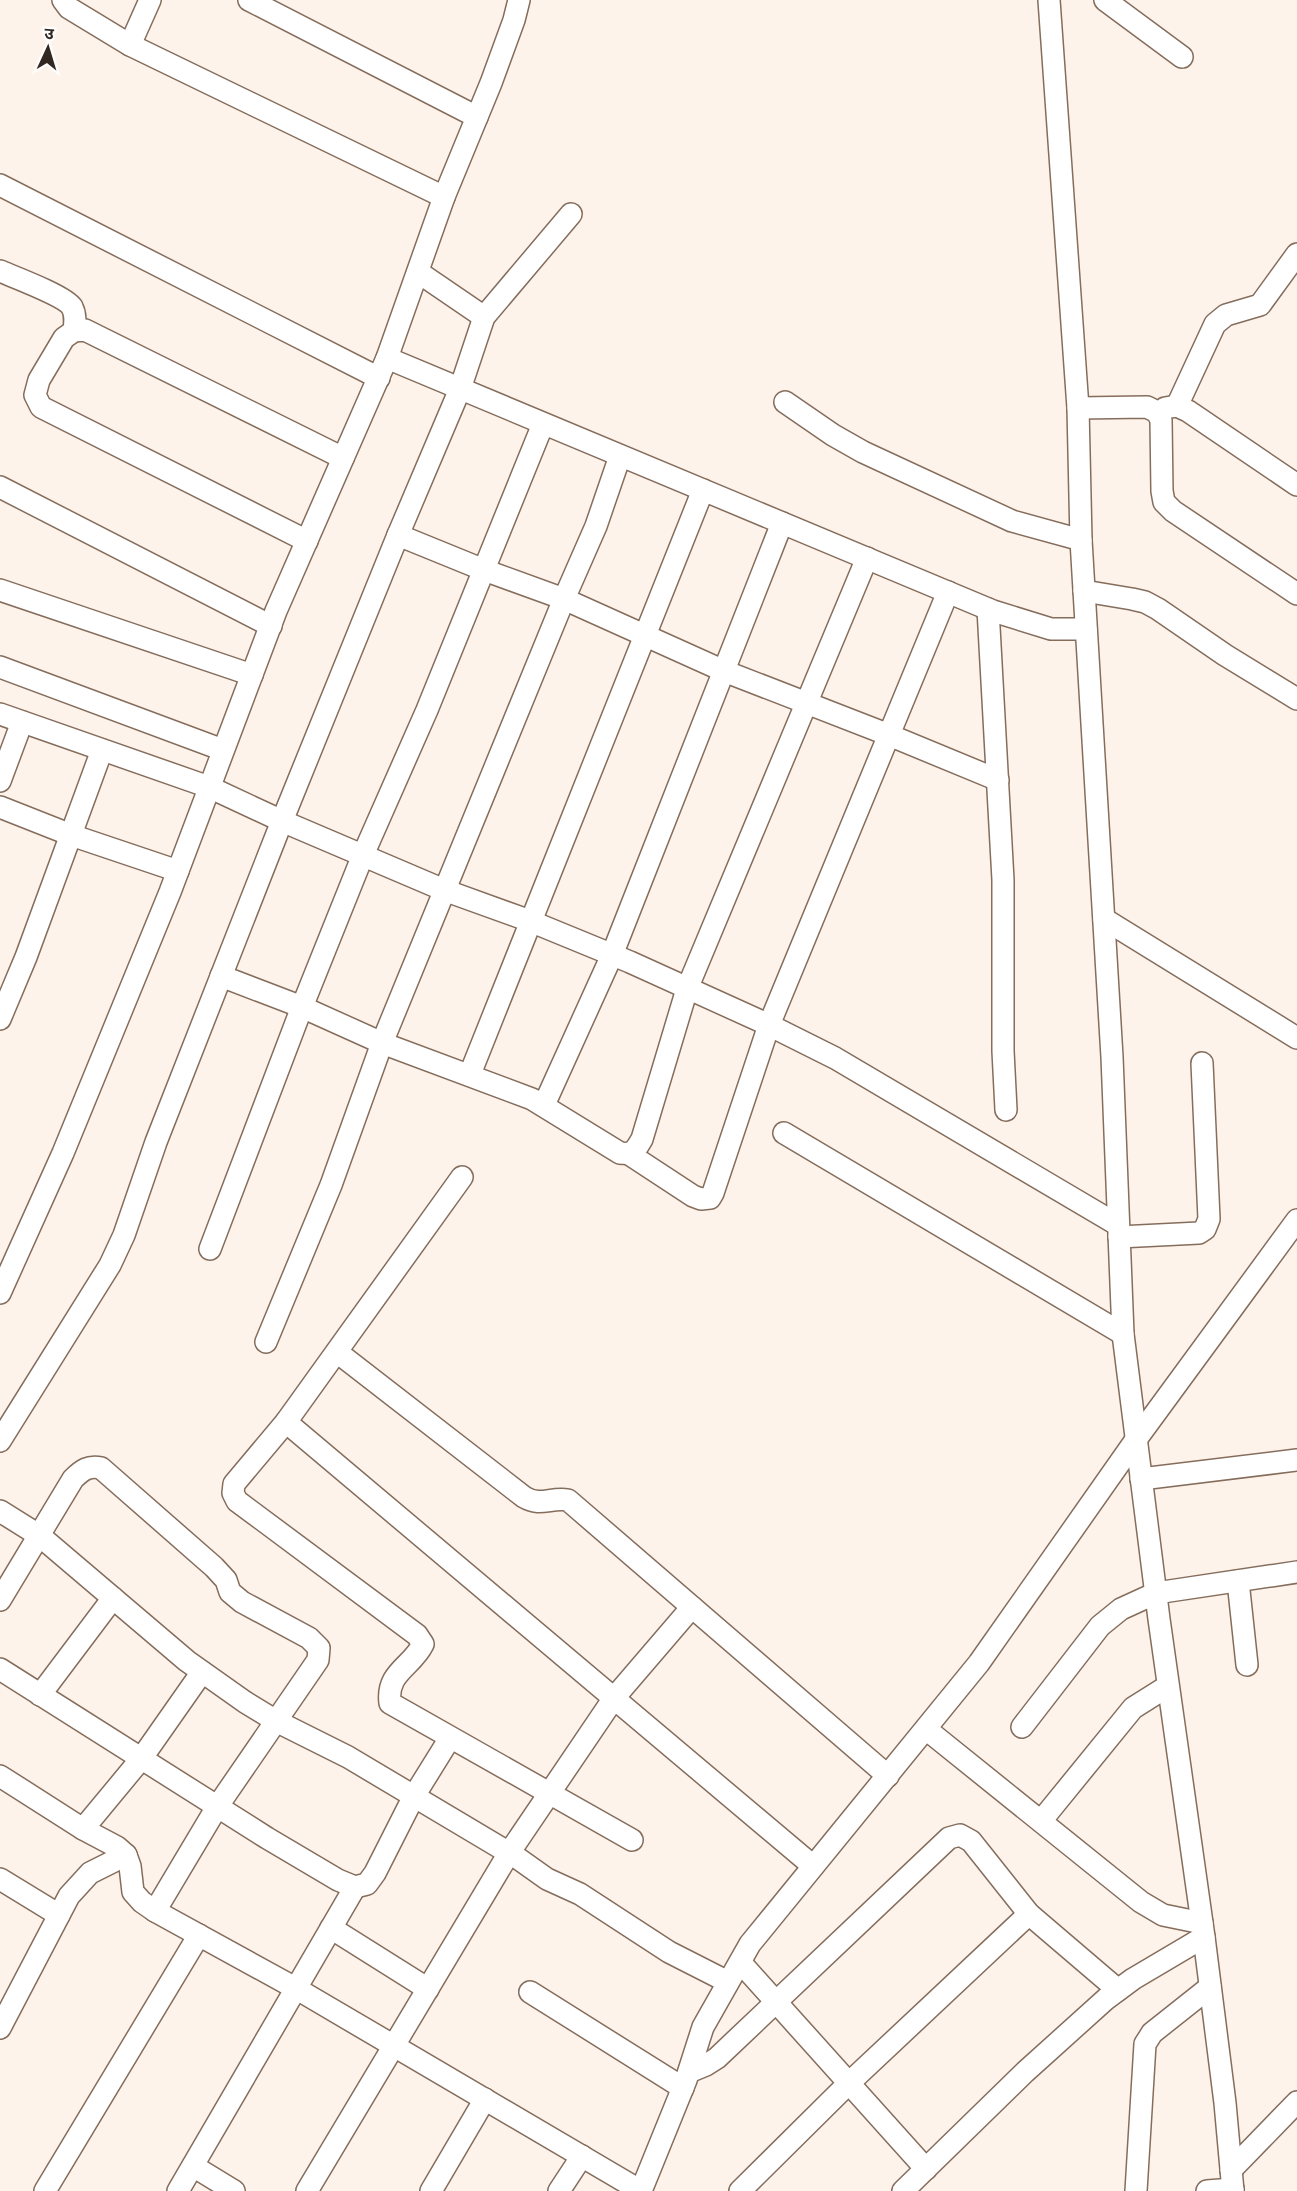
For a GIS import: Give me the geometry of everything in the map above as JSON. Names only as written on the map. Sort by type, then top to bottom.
[{"type":"street","points":[[63,0],[69,8],[129,45],[444,197]]},
{"type":"street","points":[[129,45],[150,0]]},
{"type":"street","points":[[249,0],[477,117]]},
{"type":"street","points":[[0,1293],[63,1153],[178,871],[271,626],[383,368],[444,197],[514,20],[519,0]]},
{"type":"street","points":[[1049,0],[1078,408],[1081,540],[1104,919],[1123,1334],[1168,1686],[1203,1930],[1233,2183]]},
{"type":"street","points":[[1105,0],[1182,57]]},
{"type":"street","points":[[0,185],[383,368],[460,388],[988,609],[1051,629],[1086,629]]},
{"type":"street","points":[[0,1441],[110,1265],[124,1235],[156,1142],[221,976],[398,535],[460,388],[484,317],[571,214]]},
{"type":"street","points":[[1177,406],[1215,324],[1226,315],[1260,305],[1297,254]]},
{"type":"street","points":[[0,271],[57,296],[70,305],[75,316],[74,331]]},
{"type":"street","points":[[418,272],[484,317]]},
{"type":"street","points":[[307,542],[41,407],[35,394],[39,380],[64,338],[74,331],[85,330],[343,458]]},
{"type":"street","points":[[785,402],[833,435],[863,452],[1012,521],[1081,540]]},
{"type":"street","points":[[1156,412],[1177,406],[1188,411],[1297,485]]},
{"type":"street","points":[[1078,408],[1148,408],[1156,412],[1161,420],[1164,502],[1173,511],[1297,594]]},
{"type":"street","points":[[210,1250],[302,1007],[363,855],[428,710],[543,424]]},
{"type":"street","points":[[266,1342],[331,1185],[382,1042],[596,526],[620,456]]},
{"type":"street","points":[[0,487],[271,626]]},
{"type":"street","points":[[470,1074],[703,490]]},
{"type":"street","points":[[544,1105],[612,955],[782,523]]},
{"type":"street","points":[[398,535],[564,599],[724,671],[998,780]]},
{"type":"street","points":[[629,1154],[634,1152],[642,1139],[687,989],[867,558]]},
{"type":"street","points":[[0,590],[252,675]]},
{"type":"street","points":[[1084,591],[1145,602],[1297,699]]},
{"type":"street","points":[[221,976],[544,1105],[621,1153],[629,1154],[693,1196],[701,1199],[710,1198],[769,1024],[948,592]]},
{"type":"street","points":[[988,609],[1003,880],[1003,1051],[1006,1110]]},
{"type":"street","points":[[0,667],[224,750]]},
{"type":"street","points":[[0,714],[209,787],[282,821],[444,890],[530,921],[769,1024],[835,1058],[1119,1231],[1199,1233],[1205,1229],[1209,1219],[1202,1063]]},
{"type":"street","points":[[0,781],[22,722]]},
{"type":"street","points":[[0,1019],[27,957],[102,750]]},
{"type":"street","points":[[0,807],[71,835],[178,871]]},
{"type":"street","points":[[1104,919],[1297,1038]]},
{"type":"street","points":[[784,1133],[1123,1334]]},
{"type":"street","points":[[462,1177],[286,1422],[234,1484],[232,1493],[237,1502],[417,1635],[423,1644],[420,1652],[398,1673],[388,1690],[390,1702],[632,1840]]},
{"type":"street","points":[[0,1776],[83,1829],[117,1847],[126,1855],[134,1892],[142,1902],[155,1911],[297,1989],[641,2191],[686,2080],[703,2027],[750,1944],[979,1663],[1136,1441],[1297,1220]]},
{"type":"street","points":[[337,1352],[533,1503],[557,1498],[568,1500],[888,1776]]},
{"type":"street","points":[[286,1422],[813,1866]]},
{"type":"street","points":[[1141,1479],[1297,1460]]},
{"type":"street","points":[[0,1600],[73,1479],[81,1471],[92,1466],[101,1468],[214,1567],[226,1580],[230,1592],[242,1602],[309,1638],[319,1648],[318,1660],[217,1807],[155,1911]]},
{"type":"street","points":[[0,1511],[40,1536],[202,1672],[276,1721],[348,1757],[509,1853],[547,1879],[580,1894],[669,1952],[728,1982]]},
{"type":"street","points":[[1022,1727],[1100,1626],[1121,1610],[1156,1593],[1297,1572]]},
{"type":"street","points":[[1238,1581],[1247,1665]]},
{"type":"street","points":[[40,1695],[113,1598]]},
{"type":"street","points":[[307,2191],[509,1853],[548,1793],[614,1698],[692,1607]]},
{"type":"street","points":[[0,1669],[217,1807],[328,1874],[355,1887],[367,1884],[375,1873],[414,1796],[450,1738]]},
{"type":"street","points":[[83,1829],[141,1759],[202,1672]]},
{"type":"street","points":[[1041,1821],[1133,1708],[1168,1686]]},
{"type":"street","points":[[926,1729],[1141,1902],[1163,1915],[1203,1930]]},
{"type":"street","points":[[686,2080],[717,2058],[950,1838],[960,1835],[971,1841],[1029,1914],[1118,1990]]},
{"type":"street","points":[[0,2028],[69,1896],[90,1873],[126,1855]]},
{"type":"street","points":[[0,1879],[59,1915]]},
{"type":"street","points":[[178,2191],[355,1887]]},
{"type":"street","points":[[740,2191],[849,2083],[1029,1914]]},
{"type":"street","points":[[331,1928],[428,1989]]},
{"type":"street","points":[[903,2191],[1025,2072],[1118,1990],[1203,1930]]},
{"type":"street","points":[[45,2191],[199,1935]]},
{"type":"street","points":[[741,1963],[926,2169]]},
{"type":"street","points":[[1136,2191],[1145,2043],[1152,2033],[1210,1987]]},
{"type":"street","points":[[530,1992],[686,2080]]},
{"type":"street","points":[[431,2191],[485,2099]]},
{"type":"street","points":[[1207,2191],[1233,2183],[1297,2102]]},
{"type":"street","points":[[560,2191],[582,2156]]},
{"type":"street","points":[[193,2166],[234,2191]]}]
